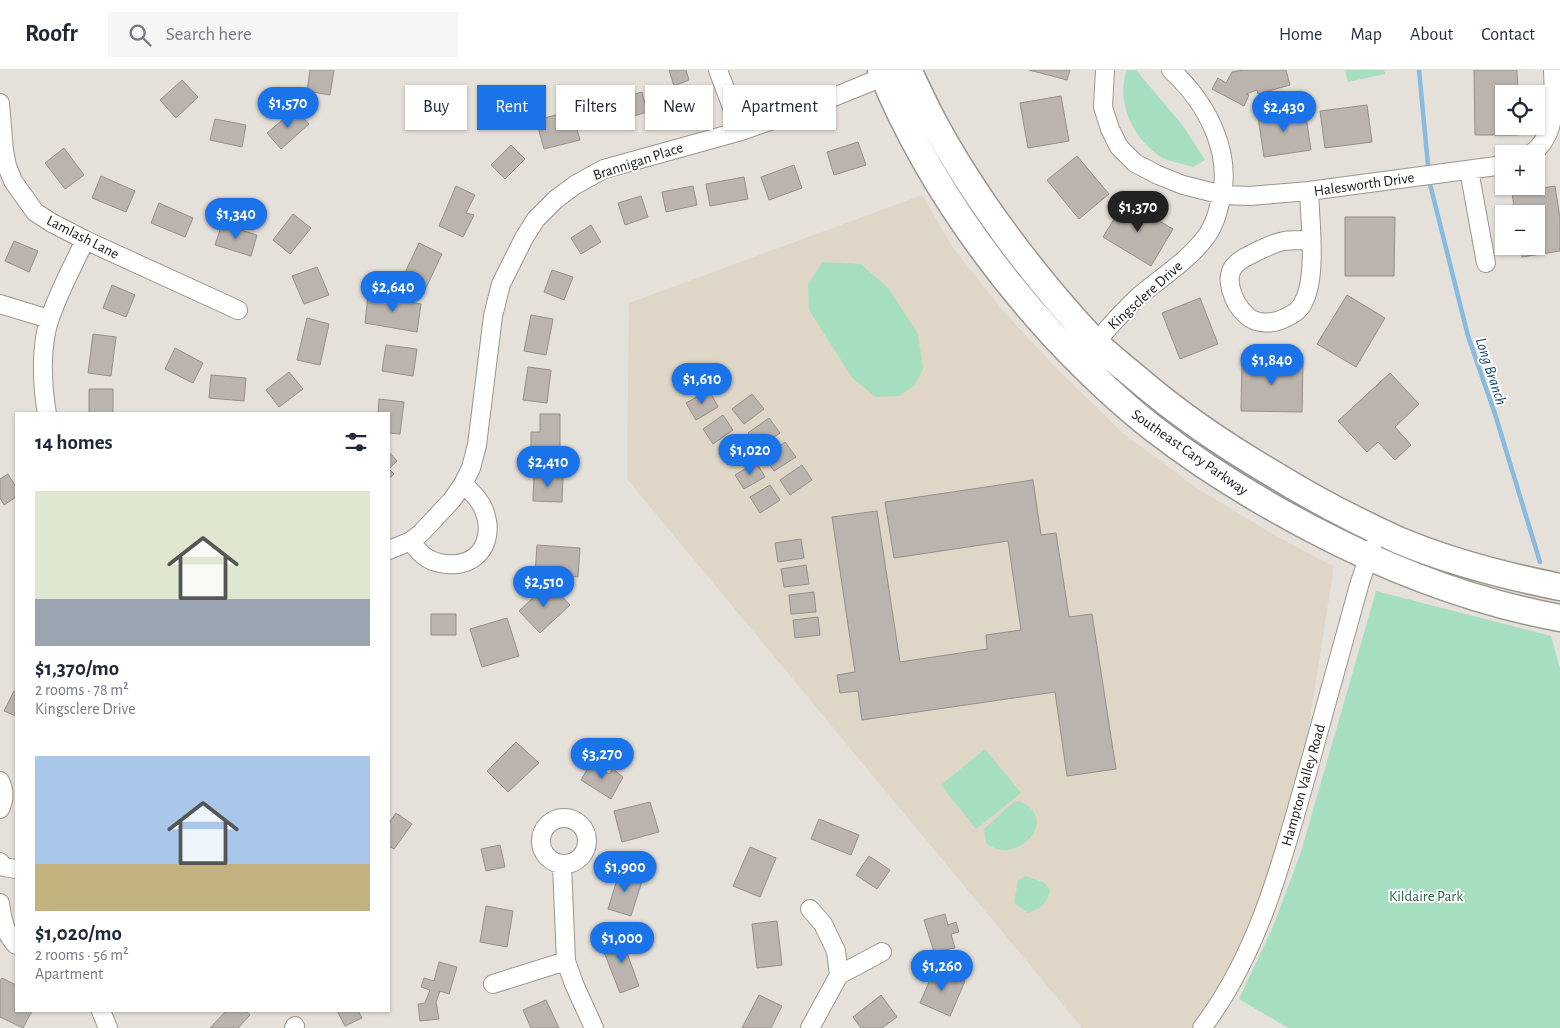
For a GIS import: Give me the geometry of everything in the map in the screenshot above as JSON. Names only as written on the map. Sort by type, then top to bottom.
[{"type":"main road","name":"Southeast Cary Parkway","points":[[908,70],[945,142],[995,219],[1044,283],[1095,343],[1168,406],[1231,450],[1307,494],[1399,540],[1464,564],[1498,574],[1560,587]]},
{"type":"main road","name":"Southeast Cary Parkway","points":[[888,72],[920,155],[972,235],[1009,285],[1079,362],[1153,429],[1214,473],[1296,521],[1369,558],[1453,590],[1523,610],[1560,618]]},
{"type":"street","points":[[718,70],[741,131]]},
{"type":"street","points":[[1105,70],[1102,107],[1119,147],[1135,163],[1158,175],[1183,185],[1223,195]]},
{"type":"street","name":"Kingsclere Drive","points":[[1095,343],[1138,298],[1192,253],[1208,234],[1223,195],[1224,167],[1220,145],[1208,117],[1185,83],[1171,70]]},
{"type":"street","points":[[1539,145],[1546,138],[1552,123],[1553,70]]},
{"type":"street","name":"Brannigan Place","points":[[390,550],[410,541],[431,523],[452,500],[471,468],[477,445],[494,308],[506,273],[536,219],[565,192],[604,169],[741,131],[804,109],[888,72]]},
{"type":"street","name":"Lamlash Lane","points":[[0,103],[7,166],[24,198],[38,214],[84,240],[238,310]]},
{"type":"street","name":"Halesworth Drive","points":[[1223,195],[1250,196],[1309,191],[1495,166]]},
{"type":"street","points":[[1469,170],[1486,263]]},
{"type":"street","points":[[1309,191],[1312,268],[1310,285],[1305,300],[1298,312],[1283,320],[1271,323],[1256,321],[1246,316],[1236,301],[1229,280],[1230,272],[1235,264],[1257,251],[1282,241],[1310,240]]},
{"type":"street","points":[[47,412],[43,366],[49,319],[84,240]]},
{"type":"street","points":[[0,304],[49,319]]},
{"type":"street","points":[[410,541],[425,557],[439,563],[463,563],[480,553],[486,544],[488,536],[487,522],[482,506],[475,495],[463,484]]},
{"type":"street","name":"Hampton Valley Road","points":[[1202,1028],[1238,972],[1260,925],[1290,835],[1360,582],[1378,530]]},
{"type":"street","points":[[0,781],[4,795],[0,809]]},
{"type":"street","points":[[562,865],[566,961],[594,1028]]},
{"type":"street","points":[[0,903],[4,926],[15,944]]},
{"type":"street","points":[[810,909],[823,924],[836,950],[839,975]]},
{"type":"street","points":[[810,1028],[839,975],[882,952]]},
{"type":"street","points":[[493,984],[566,961]]},
{"type":"street","points":[[101,1012],[108,1028]]},
{"type":"shaded area","points":[[922,195],[951,245],[1003,311],[1059,371],[1124,434],[1198,489],[1276,536],[1333,566],[1294,820],[1260,925],[1202,1028],[1082,1028],[627,479],[629,303]]},
{"type":"green space","points":[[1127,70],[1136,70],[1183,126],[1205,160],[1193,167],[1170,161],[1153,151],[1143,142],[1125,107],[1123,95]]},
{"type":"green space","points":[[1345,70],[1384,70],[1385,74],[1348,82]]},
{"type":"green space","points":[[822,262],[861,264],[888,288],[918,334],[923,369],[915,385],[899,396],[876,397],[853,379],[809,310],[808,285]]},
{"type":"green space","name":"Kildaire Park","points":[[1376,591],[1551,636],[1560,668],[1560,1028],[1288,1028],[1239,999],[1273,927],[1301,852]]},
{"type":"green space","points":[[985,749],[1021,793],[976,829],[941,785]]},
{"type":"green space","points":[[1019,801],[1031,809],[1036,819],[1036,829],[1030,838],[1010,850],[998,849],[986,843],[984,829],[1014,802]]},
{"type":"green space","points":[[1026,876],[1045,883],[1050,890],[1043,905],[1028,913],[1014,903],[1018,880]]},
{"type":"building","points":[[310,70],[334,70],[330,95],[307,91]]},
{"type":"building","points":[[669,70],[686,70],[689,80],[674,85]]},
{"type":"building","points":[[1029,70],[1070,70],[1067,80]]},
{"type":"building","points":[[1243,70],[1286,70],[1290,85],[1258,94],[1257,90],[1246,94],[1249,95],[1244,106],[1212,89],[1218,78],[1226,83],[1232,72]]},
{"type":"building","points":[[1474,70],[1517,70],[1518,85],[1495,85],[1495,135],[1475,135]]},
{"type":"building","points":[[182,80],[198,97],[176,118],[160,100]]},
{"type":"building","points":[[642,92],[645,113],[635,116],[635,94]]},
{"type":"building","points":[[1061,96],[1069,141],[1028,148],[1020,103]]},
{"type":"building","points":[[1367,105],[1372,142],[1325,148],[1320,111]]},
{"type":"building","points":[[295,109],[309,124],[281,149],[267,133]]},
{"type":"building","points":[[1305,110],[1311,150],[1264,157],[1258,117]]},
{"type":"building","points":[[556,115],[556,130],[577,130],[580,140],[544,149],[539,130],[546,130],[546,118]]},
{"type":"building","points":[[215,119],[246,125],[242,147],[210,140]]},
{"type":"building","points":[[858,142],[866,165],[834,175],[827,152]]},
{"type":"building","points":[[511,145],[525,159],[505,179],[491,165]]},
{"type":"building","points":[[64,148],[84,175],[65,189],[45,163]]},
{"type":"building","points":[[1077,156],[1109,194],[1079,219],[1047,180]]},
{"type":"building","points":[[794,165],[802,188],[769,200],[761,177]]},
{"type":"building","points":[[101,176],[135,191],[126,212],[92,198]]},
{"type":"building","points":[[744,177],[748,199],[710,206],[706,184]]},
{"type":"building","points":[[456,186],[475,195],[466,213],[474,215],[463,237],[439,226]]},
{"type":"building","points":[[693,186],[697,205],[666,212],[662,192]]},
{"type":"building","points":[[1555,186],[1560,218],[1560,251],[1545,253],[1545,205],[1514,205],[1512,195],[1545,195],[1545,188]]},
{"type":"building","points":[[641,196],[648,217],[625,225],[618,203]]},
{"type":"building","points":[[1125,201],[1173,229],[1151,266],[1103,237]]},
{"type":"building","points":[[159,203],[193,218],[185,237],[151,223]]},
{"type":"building","points":[[293,214],[311,228],[290,254],[273,240]]},
{"type":"building","points":[[1345,217],[1395,217],[1394,276],[1345,276]]},
{"type":"building","points":[[222,224],[257,235],[251,256],[215,245]]},
{"type":"building","points":[[591,225],[601,242],[581,254],[571,238]]},
{"type":"building","points":[[14,241],[38,251],[29,272],[5,261]]},
{"type":"building","points":[[419,243],[442,254],[423,294],[400,283]]},
{"type":"building","points":[[317,267],[329,295],[304,304],[292,276]]},
{"type":"building","points":[[552,270],[573,277],[564,300],[544,292]]},
{"type":"building","points":[[112,285],[135,295],[126,317],[103,308]]},
{"type":"building","points":[[368,294],[421,304],[417,332],[365,323]]},
{"type":"building","points":[[1347,295],[1385,318],[1356,367],[1317,344]]},
{"type":"building","points":[[1200,298],[1218,344],[1180,359],[1162,313]]},
{"type":"building","points":[[531,315],[553,319],[546,355],[524,351]]},
{"type":"building","points":[[307,318],[329,324],[320,365],[297,360]]},
{"type":"building","points":[[93,334],[116,337],[111,376],[88,373]]},
{"type":"building","points":[[386,345],[417,349],[413,376],[382,371]]},
{"type":"building","points":[[175,348],[203,363],[193,383],[165,369]]},
{"type":"building","points":[[1242,360],[1303,361],[1302,412],[1241,411]]},
{"type":"building","points":[[528,367],[551,370],[547,403],[523,400]]},
{"type":"building","points":[[289,372],[303,389],[279,407],[266,390]]},
{"type":"building","points":[[1390,373],[1419,404],[1395,427],[1411,445],[1395,460],[1378,442],[1367,452],[1338,421]]},
{"type":"building","points":[[211,375],[246,378],[244,401],[209,398]]},
{"type":"building","points":[[89,389],[113,389],[113,412],[89,412]]},
{"type":"building","points":[[709,390],[718,407],[696,420],[686,403]]},
{"type":"building","points":[[752,394],[764,409],[744,424],[732,409]]},
{"type":"building","points":[[379,399],[404,402],[400,434],[390,433],[390,412],[378,412]]},
{"type":"building","points":[[540,414],[560,414],[560,451],[531,451],[531,432],[540,432]]},
{"type":"building","points":[[723,415],[733,430],[713,444],[703,429]]},
{"type":"building","points":[[769,418],[780,433],[758,448],[748,433]]},
{"type":"building","points":[[740,439],[748,453],[728,465],[720,452]]},
{"type":"building","points":[[785,442],[796,457],[774,471],[764,457]]},
{"type":"building","points":[[390,453],[397,461],[390,468]]},
{"type":"building","points":[[756,462],[765,477],[744,489],[735,475]]},
{"type":"building","points":[[802,465],[812,480],[790,495],[780,480]]},
{"type":"building","points":[[390,470],[394,474],[390,478]]},
{"type":"building","points":[[8,474],[15,485],[15,498],[4,505],[0,498],[0,479]]},
{"type":"building","points":[[534,474],[563,475],[562,502],[533,501]]},
{"type":"building","points":[[1033,480],[1041,535],[1056,533],[1069,617],[1092,614],[1116,769],[1067,776],[1055,692],[862,720],[858,691],[840,693],[837,675],[855,672],[832,517],[877,511],[900,662],[987,649],[986,635],[1021,630],[1008,541],[894,558],[885,502]]},
{"type":"building","points":[[770,485],[780,500],[760,513],[750,497]]},
{"type":"building","points":[[801,539],[804,558],[778,562],[775,543]]},
{"type":"building","points":[[537,545],[580,548],[578,577],[535,574]]},
{"type":"building","points":[[806,565],[809,584],[784,587],[781,569]]},
{"type":"building","points":[[549,583],[570,605],[540,633],[519,611]]},
{"type":"building","points":[[814,592],[816,612],[791,614],[789,595]]},
{"type":"building","points":[[431,614],[456,614],[456,635],[431,635]]},
{"type":"building","points":[[818,617],[820,635],[795,638],[793,620]]},
{"type":"building","points":[[507,618],[519,656],[482,667],[470,629]]},
{"type":"building","points":[[14,691],[15,692],[15,716],[4,711]]},
{"type":"building","points":[[516,742],[539,763],[508,792],[487,771]]},
{"type":"building","points":[[591,763],[609,774],[613,769],[623,777],[611,799],[581,780]]},
{"type":"building","points":[[650,802],[659,832],[622,842],[614,811]]},
{"type":"building","points":[[396,813],[412,824],[394,849],[390,847],[390,822]]},
{"type":"building","points":[[819,819],[859,835],[851,855],[811,839]]},
{"type":"building","points":[[500,845],[505,867],[486,871],[481,849]]},
{"type":"building","points":[[750,847],[776,858],[760,897],[733,886]]},
{"type":"building","points":[[869,856],[890,870],[877,889],[856,875]]},
{"type":"building","points":[[620,870],[643,878],[631,916],[608,909]]},
{"type":"building","points":[[486,906],[513,911],[507,947],[480,942]]},
{"type":"building","points":[[945,914],[948,925],[956,922],[959,932],[951,934],[955,948],[934,952],[924,920]]},
{"type":"building","points":[[777,921],[782,965],[757,968],[752,924]]},
{"type":"building","points":[[630,938],[635,950],[627,953],[639,986],[620,993],[602,947]]},
{"type":"building","points":[[439,962],[457,967],[449,994],[440,991],[436,1002],[439,1019],[420,1021],[418,1004],[425,1003],[430,990],[421,987],[424,978],[434,981]]},
{"type":"building","points":[[935,968],[965,981],[950,1016],[920,1003]]},
{"type":"building","points":[[2,978],[15,984],[15,1012],[31,1012],[23,1028],[0,1017],[0,981]]},
{"type":"building","points":[[759,995],[782,1006],[771,1028],[742,1028]]},
{"type":"building","points":[[881,995],[897,1017],[882,1028],[861,1028],[853,1017]]},
{"type":"building","points":[[546,1000],[559,1028],[531,1028],[523,1010]]},
{"type":"building","points":[[225,1012],[247,1012],[250,1015],[238,1028],[210,1028]]},
{"type":"building","points":[[338,1012],[359,1012],[362,1018],[345,1026]]},
{"type":"waterway","name":"Long Branch","points":[[1419,70],[1428,165]]},
{"type":"waterway","name":"Long Branch","points":[[1430,184],[1468,336],[1495,414],[1540,562]]}]
